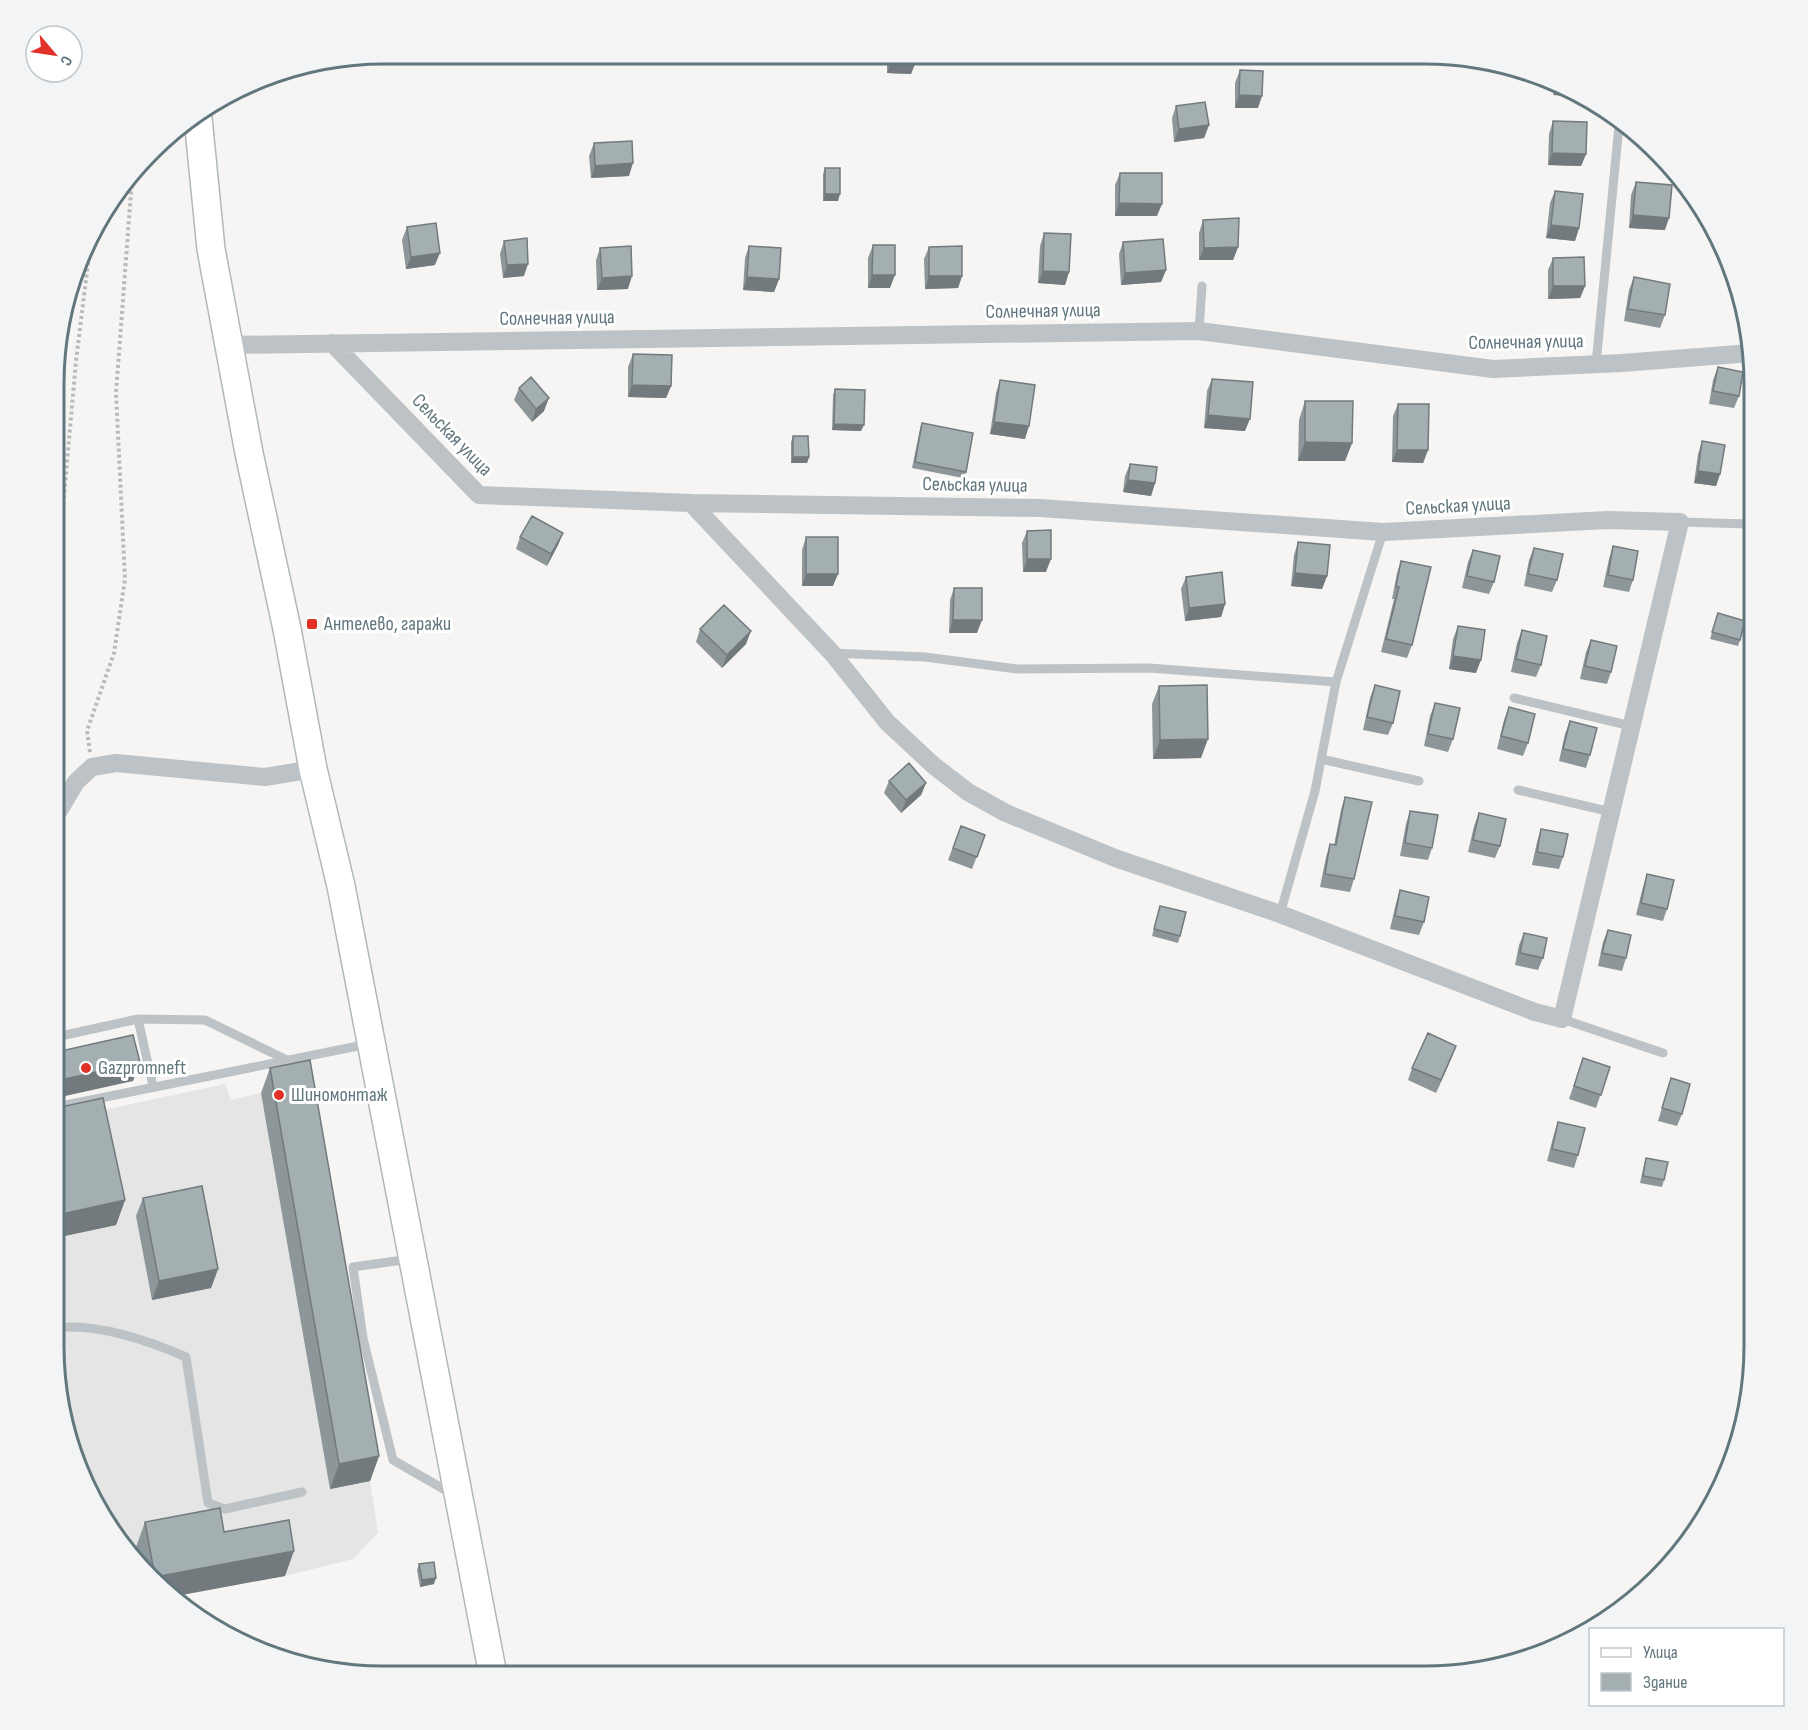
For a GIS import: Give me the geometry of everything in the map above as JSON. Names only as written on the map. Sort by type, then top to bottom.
[{"type":"main road","points":[[199,124],[211,249],[249,453],[287,628],[313,769],[341,886],[491,1666]]},
{"type":"street","name":"Солнечная улица","points":[[229,345],[1199,331],[1493,369],[1742,354]]},
{"type":"street","name":"Сельская улица","points":[[332,343],[478,495],[691,503],[1040,508],[1383,532],[1608,520],[1680,522]]},
{"type":"street","points":[[691,503],[832,653],[887,722],[933,765],[968,792],[1006,813],[1115,858],[1280,914],[1534,1012],[1562,1019],[1680,522]]},
{"type":"street","points":[[64,802],[76,782],[92,767],[116,764],[265,777],[313,769]]},
{"type":"lane","points":[[1596,364],[1618,131]]},
{"type":"lane","points":[[1199,331],[1202,286]]},
{"type":"lane","points":[[1680,522],[1744,524]]},
{"type":"lane","points":[[1280,914],[1322,759],[1336,682],[1383,532]]},
{"type":"lane","points":[[832,653],[925,657],[1017,669],[1149,668],[1336,682]]},
{"type":"lane","points":[[1514,698],[1631,726]]},
{"type":"lane","points":[[1322,759],[1419,781]]},
{"type":"lane","points":[[1518,790],[1611,812]]},
{"type":"lane","points":[[64,1035],[138,1019],[205,1020],[287,1060]]},
{"type":"lane","points":[[138,1019],[153,1086]]},
{"type":"lane","points":[[1562,1019],[1662,1053]]},
{"type":"lane","points":[[64,1105],[371,1043]]},
{"type":"lane","points":[[413,1259],[353,1267],[363,1338],[393,1460],[459,1498]]},
{"type":"lane","points":[[64,1327],[72,1326],[153,1343],[186,1358],[208,1503],[225,1509],[302,1492]]},
{"type":"path","points":[[92,767],[87,731],[114,653],[125,579],[116,393],[131,190]]},
{"type":"path","points":[[64,496],[76,361],[88,265]]},
{"type":"shaded area","points":[[225,1084],[231,1100],[261,1093],[370,1481],[378,1533],[353,1559],[285,1576],[184,1595],[158,1572],[118,1523],[98,1487],[81,1448],[67,1387],[64,1345],[64,1118]]},
{"type":"building","points":[[1240,70],[1263,71],[1262,96],[1239,95]]},
{"type":"building","points":[[1205,102],[1209,125],[1179,129],[1176,106]]},
{"type":"building","points":[[1553,121],[1587,122],[1586,154],[1552,153]]},
{"type":"building","points":[[632,141],[633,163],[595,166],[594,143]]},
{"type":"building","points":[[825,168],[840,168],[840,194],[825,194]]},
{"type":"building","points":[[1120,173],[1162,173],[1162,204],[1119,203]]},
{"type":"building","points":[[1636,182],[1672,185],[1669,218],[1633,215]]},
{"type":"building","points":[[1555,191],[1583,194],[1579,228],[1551,225]]},
{"type":"building","points":[[1239,218],[1238,247],[1204,248],[1203,220]]},
{"type":"building","points":[[436,223],[440,253],[411,257],[407,227]]},
{"type":"building","points":[[1044,233],[1071,234],[1069,272],[1043,271]]},
{"type":"building","points":[[527,238],[528,264],[507,265],[504,241]]},
{"type":"building","points":[[1163,239],[1166,270],[1125,273],[1123,242]]},
{"type":"building","points":[[873,245],[895,245],[895,275],[872,275]]},
{"type":"building","points":[[631,246],[632,276],[602,278],[600,248]]},
{"type":"building","points":[[749,246],[781,248],[779,279],[747,277]]},
{"type":"building","points":[[962,246],[962,276],[929,276],[929,247]]},
{"type":"building","points":[[1584,257],[1585,286],[1553,286],[1553,258]]},
{"type":"building","points":[[1634,277],[1670,284],[1665,315],[1628,309]]},
{"type":"building","points":[[633,354],[672,355],[671,386],[632,385]]},
{"type":"building","points":[[1718,367],[1743,372],[1739,396],[1713,391]]},
{"type":"building","points":[[531,377],[549,398],[536,409],[519,388]]},
{"type":"building","points":[[1212,379],[1253,382],[1250,419],[1208,415]]},
{"type":"building","points":[[1000,380],[1035,385],[1029,426],[994,422]]},
{"type":"building","points":[[835,389],[865,390],[864,425],[834,424]]},
{"type":"building","points":[[1305,401],[1353,401],[1352,443],[1305,442]]},
{"type":"building","points":[[1398,404],[1429,404],[1428,450],[1397,450]]},
{"type":"building","points":[[922,423],[973,433],[966,472],[915,462]]},
{"type":"building","points":[[793,436],[808,436],[809,457],[793,457]]},
{"type":"building","points":[[1702,441],[1725,445],[1720,474],[1698,471]]},
{"type":"building","points":[[1130,464],[1157,467],[1155,483],[1128,480]]},
{"type":"building","points":[[532,516],[563,533],[551,554],[520,537]]},
{"type":"building","points":[[1051,530],[1051,559],[1027,559],[1027,531]]},
{"type":"building","points":[[806,537],[838,537],[838,574],[806,574]]},
{"type":"building","points":[[1298,542],[1330,545],[1327,576],[1295,573]]},
{"type":"building","points":[[1613,546],[1638,551],[1633,580],[1608,575]]},
{"type":"building","points":[[1534,548],[1563,554],[1557,580],[1528,574]]},
{"type":"building","points":[[1473,550],[1500,556],[1494,582],[1467,576]]},
{"type":"building","points":[[1401,561],[1431,567],[1412,645],[1386,639],[1399,587],[1396,586]]},
{"type":"building","points":[[1222,572],[1225,604],[1189,608],[1186,577]]},
{"type":"building","points":[[954,588],[982,588],[982,620],[953,620]]},
{"type":"building","points":[[724,605],[751,631],[727,655],[700,629]]},
{"type":"building","points":[[1718,613],[1744,621],[1740,640],[1712,632]]},
{"type":"building","points":[[1458,626],[1485,630],[1481,660],[1453,656]]},
{"type":"building","points":[[1522,630],[1547,636],[1541,665],[1516,659]]},
{"type":"building","points":[[1591,640],[1617,646],[1611,672],[1585,666]]},
{"type":"building","points":[[1207,685],[1208,739],[1160,740],[1159,686]]},
{"type":"building","points":[[1375,685],[1400,691],[1393,723],[1367,717]]},
{"type":"building","points":[[1435,703],[1460,708],[1453,739],[1428,734]]},
{"type":"building","points":[[1509,707],[1535,714],[1528,743],[1501,736]]},
{"type":"building","points":[[1570,721],[1597,728],[1590,755],[1563,749]]},
{"type":"building","points":[[909,763],[926,783],[906,800],[889,781]]},
{"type":"building","points":[[1345,797],[1372,802],[1354,879],[1325,874],[1330,844],[1336,845]]},
{"type":"building","points":[[1410,811],[1438,815],[1432,848],[1405,843]]},
{"type":"building","points":[[1479,813],[1506,819],[1500,846],[1473,840]]},
{"type":"building","points":[[961,826],[985,835],[977,857],[953,848]]},
{"type":"building","points":[[1541,829],[1568,834],[1563,857],[1537,852]]},
{"type":"building","points":[[1647,874],[1674,880],[1667,909],[1641,903]]},
{"type":"building","points":[[1400,890],[1429,897],[1424,922],[1395,916]]},
{"type":"building","points":[[1160,906],[1186,912],[1180,936],[1154,929]]},
{"type":"building","points":[[1608,930],[1631,935],[1626,958],[1602,953]]},
{"type":"building","points":[[1524,933],[1547,938],[1543,958],[1520,953]]},
{"type":"building","points":[[1428,1033],[1456,1046],[1441,1080],[1412,1068]]},
{"type":"building","points":[[133,1035],[140,1062],[64,1079],[64,1050]]},
{"type":"building","points":[[1583,1058],[1610,1067],[1601,1095],[1574,1086]]},
{"type":"building","points":[[310,1060],[379,1456],[339,1464],[270,1068]]},
{"type":"building","points":[[1671,1078],[1690,1084],[1682,1114],[1662,1108]]},
{"type":"building","points":[[103,1098],[125,1200],[64,1214],[64,1106]]},
{"type":"building","points":[[1558,1122],[1585,1128],[1578,1155],[1552,1149]]},
{"type":"building","points":[[1646,1158],[1668,1162],[1664,1180],[1643,1176]]},
{"type":"building","points":[[202,1186],[218,1269],[159,1281],[143,1198]]},
{"type":"building","points":[[220,1508],[224,1532],[289,1520],[294,1551],[162,1576],[153,1566],[145,1522]]},
{"type":"building","points":[[434,1562],[436,1578],[422,1580],[419,1564]]},
{"type":"place","name":"Антелево, гаражи","points":[[312,624]]},
{"type":"place","name":"Gazpromneft","points":[[86,1068]]},
{"type":"place","name":"Шиномонтаж","points":[[279,1095]]}]
